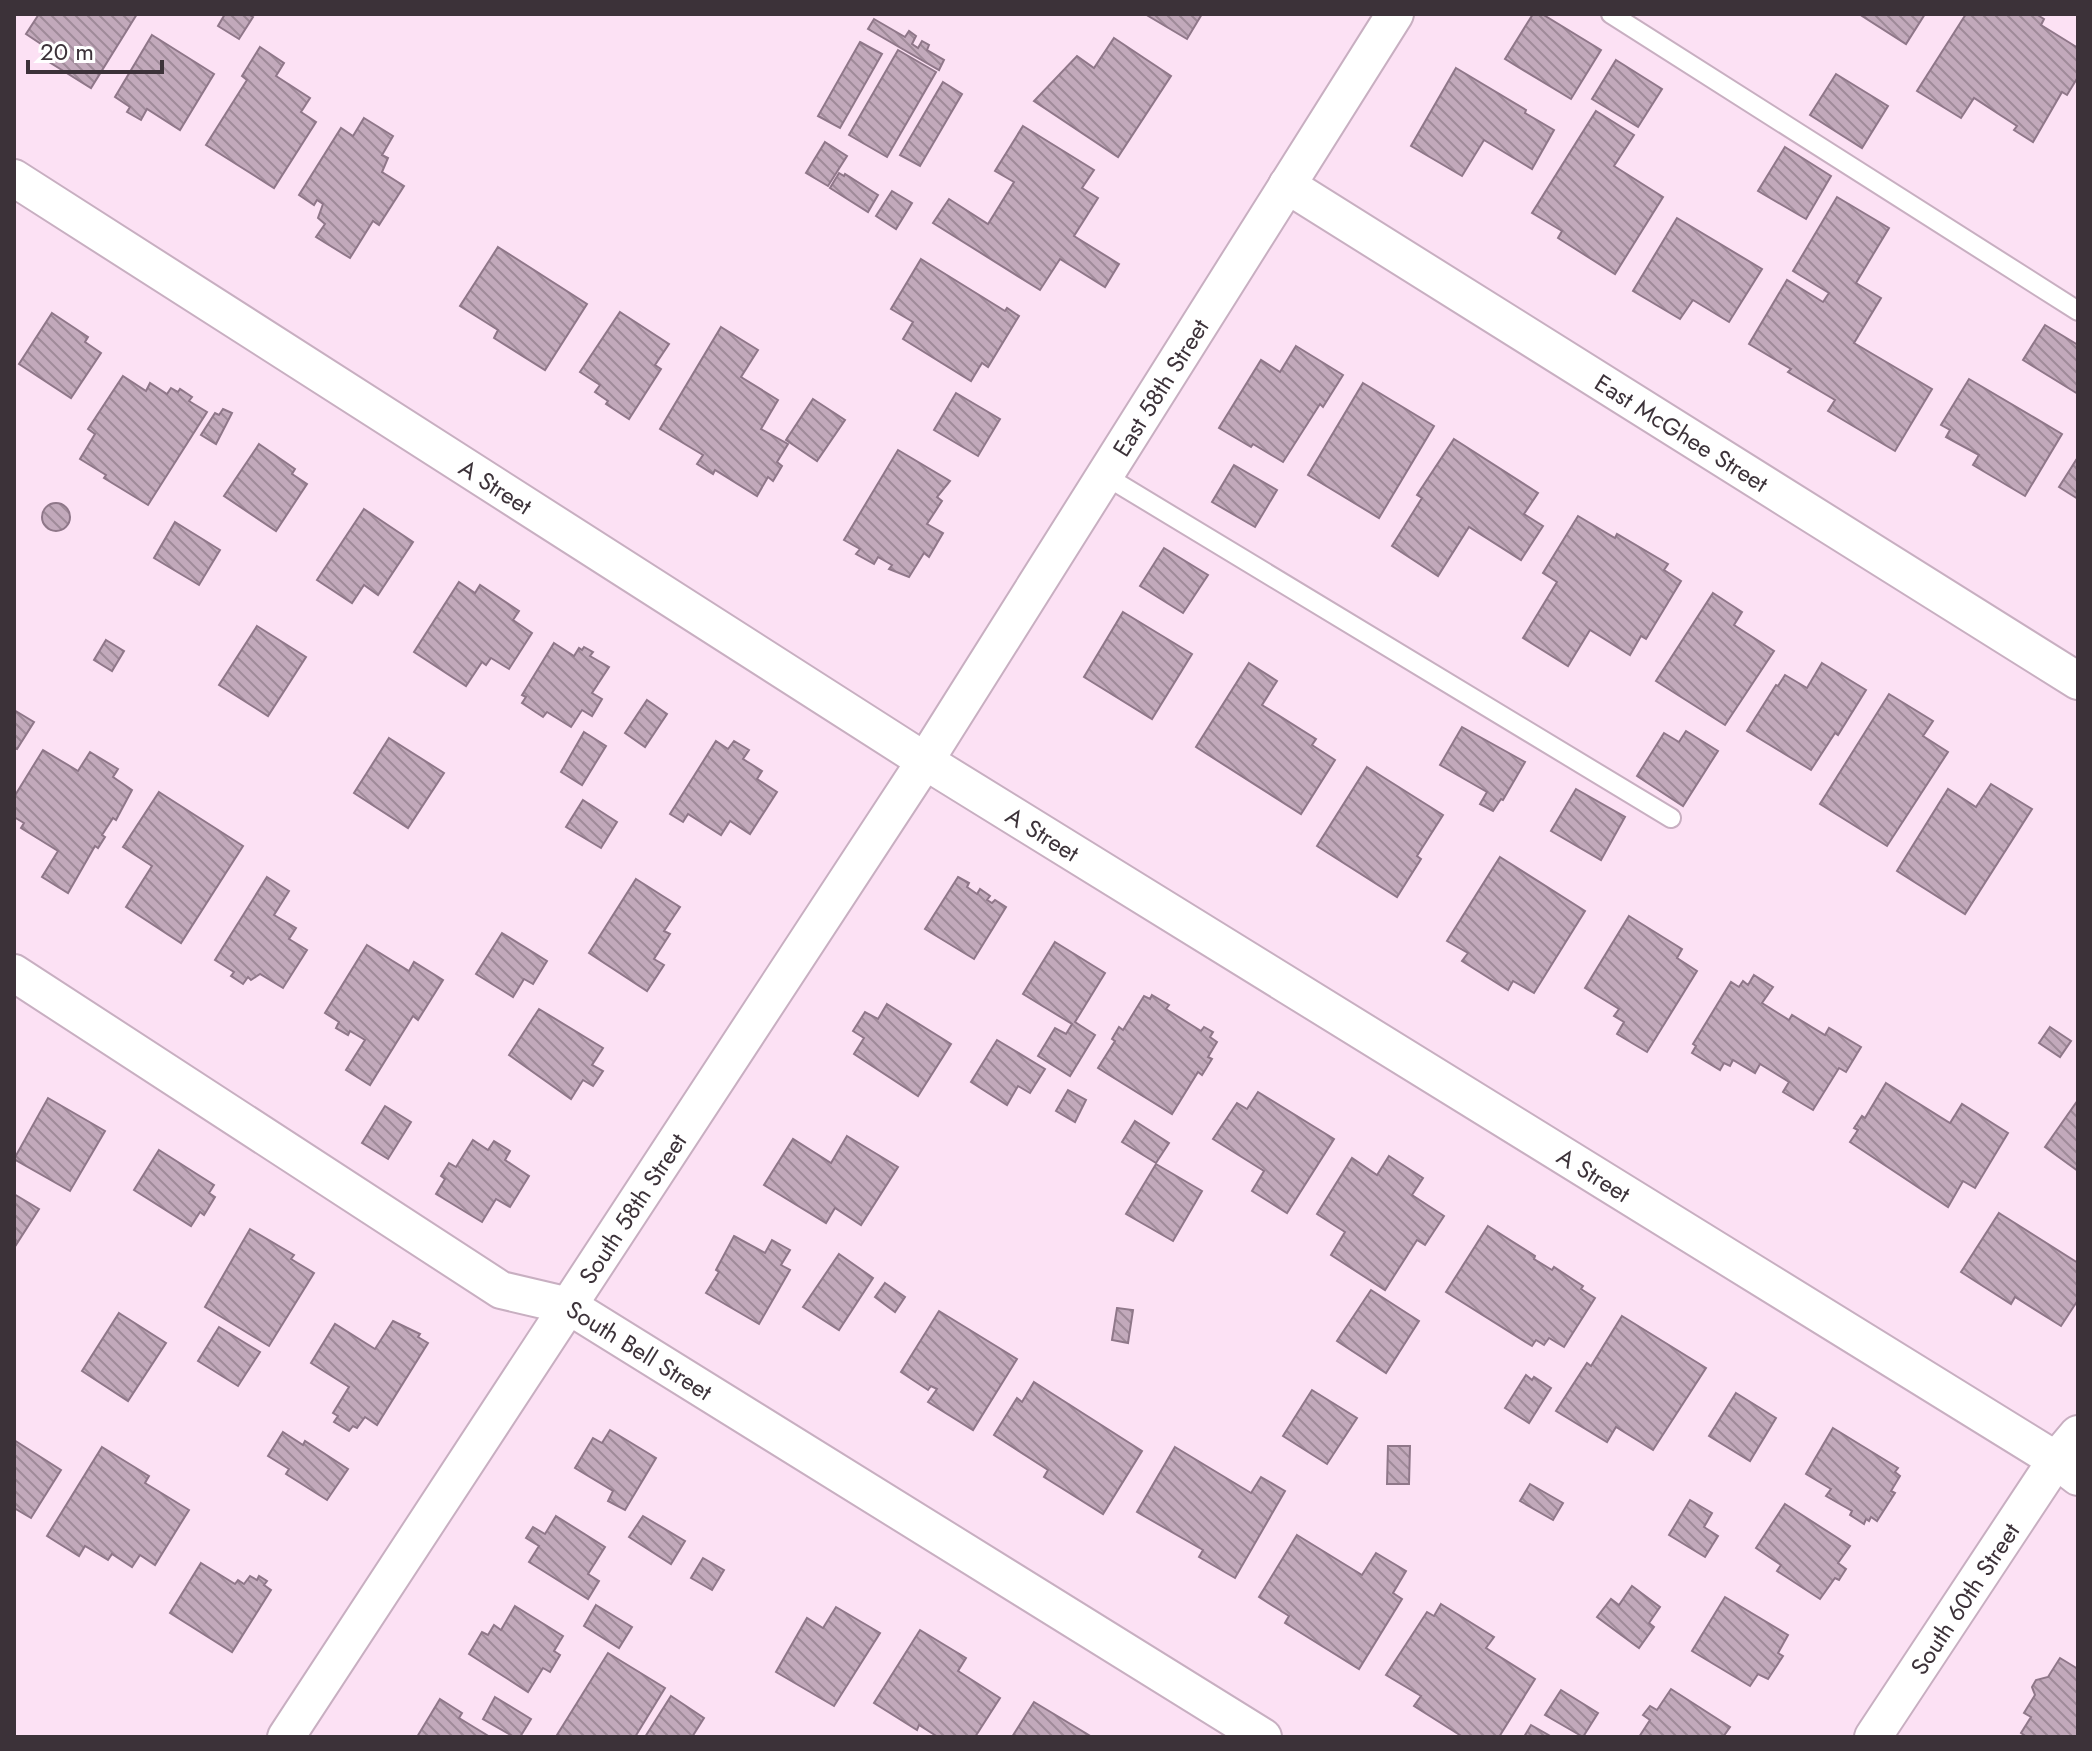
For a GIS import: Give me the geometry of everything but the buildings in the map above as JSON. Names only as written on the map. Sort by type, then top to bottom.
[{"type":"street","name":"East 58th Street","points":[[925,761],[1395,14]]},
{"type":"street","name":"A Street","points":[[14,178],[925,761],[2071,1457]]},
{"type":"street","name":"East McGhee Street","points":[[1287,185],[2078,681]]},
{"type":"street","name":"South 58th Street","points":[[286,1737],[925,761]]},
{"type":"street","name":"South Bell Street","points":[[14,973],[501,1290],[569,1306],[1263,1737]]},
{"type":"street","name":"South 60th Street","points":[[1873,1737],[2071,1457]]},
{"type":"lane","points":[[1611,14],[2078,311]]},
{"type":"lane","points":[[1104,475],[1671,818]]}]
